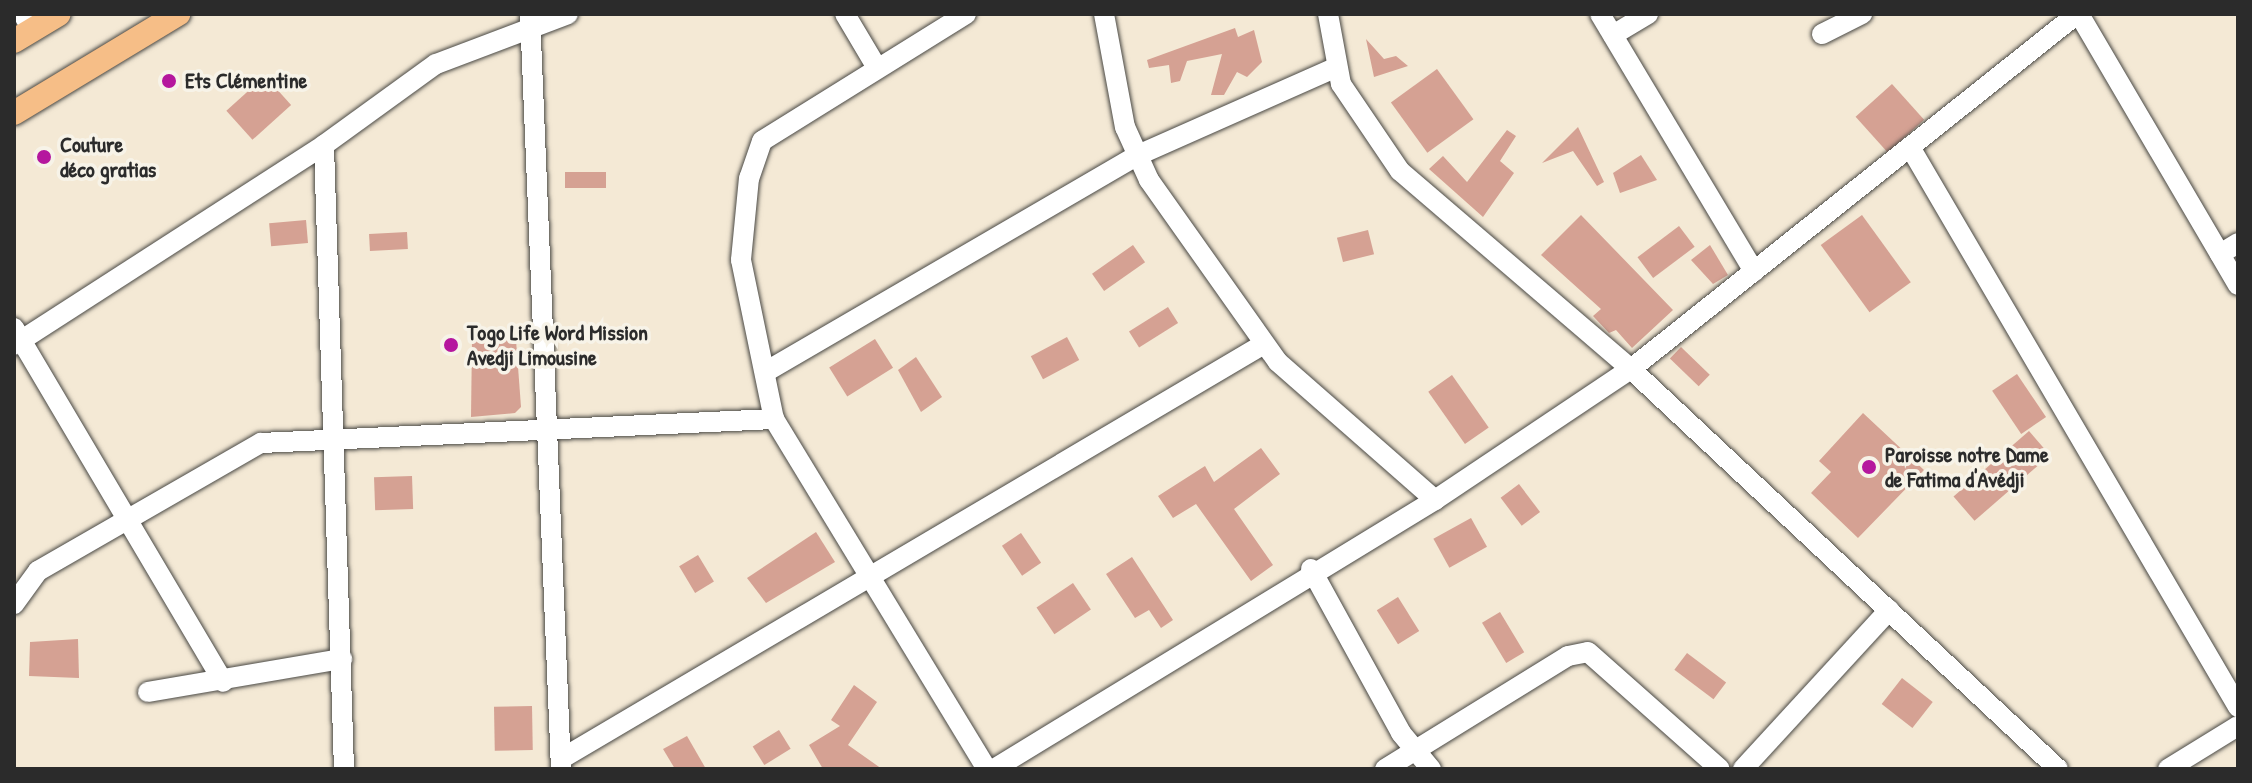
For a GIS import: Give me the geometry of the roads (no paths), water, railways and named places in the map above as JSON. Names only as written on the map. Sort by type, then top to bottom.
[{"type":"main road","points":[[23,28],[59,14]]},
{"type":"main road","points":[[14,113],[178,14]]},
{"type":"street","points":[[223,682],[16,338],[324,145],[436,64],[531,21],[568,14]]},
{"type":"street","points":[[845,14],[877,68]]},
{"type":"street","points":[[966,14],[774,132],[755,154],[741,260],[767,371],[774,419],[876,578],[987,769]]},
{"type":"street","points":[[1104,14],[1136,156],[1264,344],[1435,500]]},
{"type":"street","points":[[1328,14],[1337,67],[1352,105],[1400,171],[1631,369],[2058,769]]},
{"type":"street","points":[[1600,14],[1754,271]]},
{"type":"street","points":[[1613,35],[1648,14]]},
{"type":"street","points":[[1822,34],[1862,14]]},
{"type":"street","points":[[994,769],[1311,569],[1435,500],[1631,369],[2078,14],[2229,248],[2238,285]]},
{"type":"street","points":[[531,21],[561,764],[1264,344]]},
{"type":"street","points":[[767,371],[1136,156],[1337,67]]},
{"type":"street","points":[[324,145],[338,434],[344,769]]},
{"type":"street","points":[[1910,147],[2238,707]]},
{"type":"street","points":[[14,604],[38,571],[261,443],[338,434],[774,419]]},
{"type":"street","points":[[1311,569],[1414,752],[1431,769]]},
{"type":"street","points":[[1743,769],[1889,610]]},
{"type":"street","points":[[1385,769],[1568,656],[1588,652],[1604,658],[1720,769]]},
{"type":"street","points":[[148,692],[223,682],[342,659]]},
{"type":"street","points":[[2168,769],[2238,726]]},
{"type":"place","name":"Ets Clémentine","points":[[169,81]]},
{"type":"place","name":"Couture déco gratias","points":[[44,157]]},
{"type":"place","name":"Togo Life Word Mission Avedji Limousine","points":[[451,345]]},
{"type":"place","name":"Paroisse notre Dame de Fatima d'Avédji","points":[[1869,467]]}]
